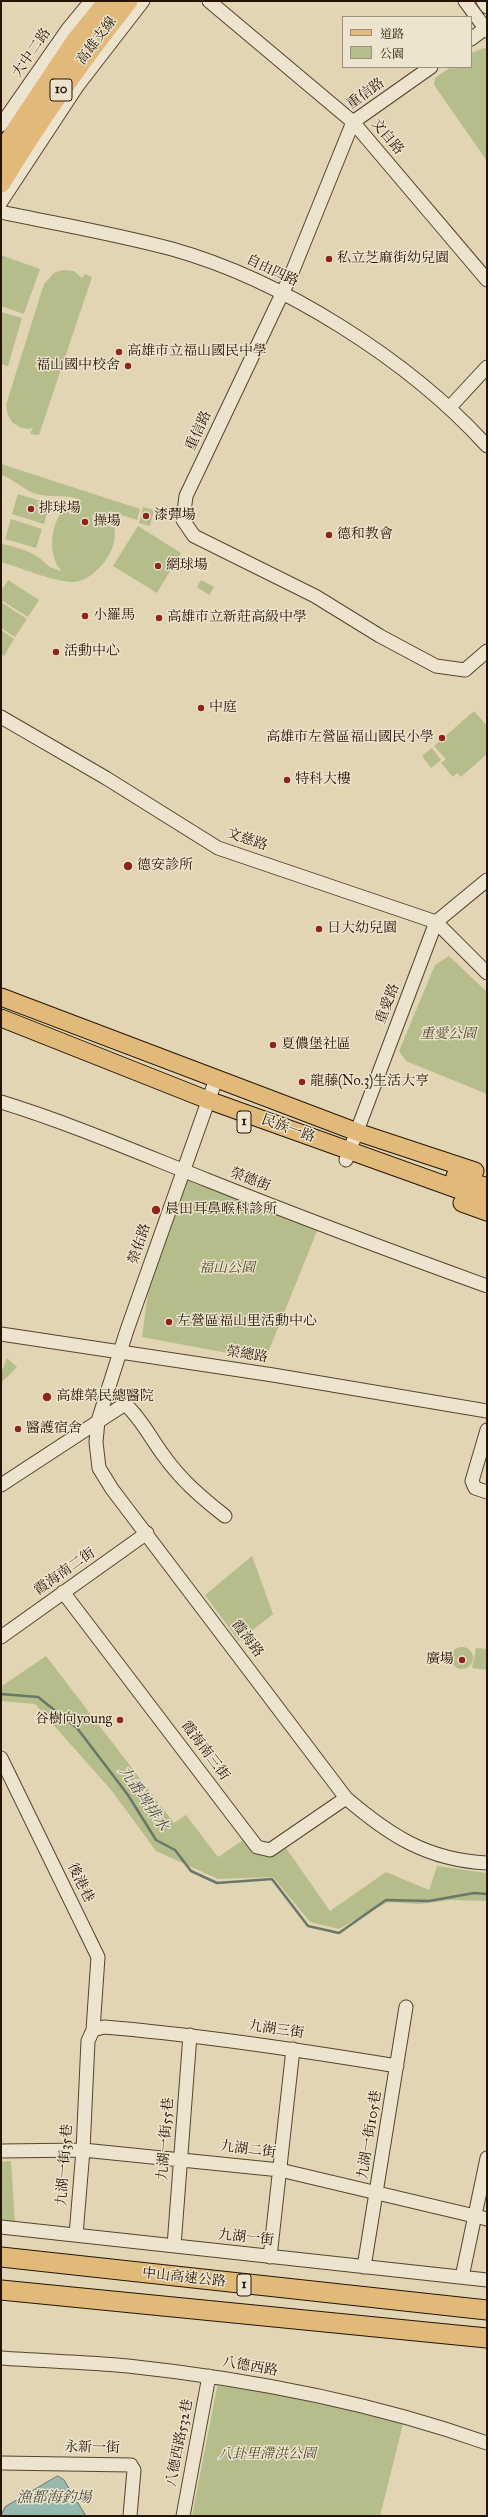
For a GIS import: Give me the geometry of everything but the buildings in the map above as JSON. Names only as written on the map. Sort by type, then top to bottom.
[{"type":"highway","points":[[1,142],[34,90],[95,1]]},
{"type":"highway","name":"高雄支線","points":[[1,153],[75,42],[108,1]]},
{"type":"highway","name":"高雄支線","points":[[1,183],[22,148],[84,57],[128,1]]},
{"type":"highway","name":"中山高速公路","points":[[1,2258],[487,2310]]},
{"type":"highway","name":"中山高速公路","points":[[1,2290],[487,2338]]},
{"type":"main road","name":"民族一路","points":[[1,997],[85,1027],[210,1094]]},
{"type":"main road","name":"民族一路","points":[[1,1006],[210,1094]]},
{"type":"main road","name":"民族一路","points":[[1,1018],[210,1094],[487,1200]]},
{"type":"main road","name":"民族一路","points":[[1,1031],[210,1094]]},
{"type":"main road","name":"民族一路","points":[[351,1147],[487,1175]]},
{"type":"main road","name":"民族一路","points":[[351,1147],[487,1187]]},
{"type":"main road","name":"民族一路","points":[[351,1147],[487,1212]]},
{"type":"street","name":"大中二路","points":[[1,125],[68,29],[91,1]]},
{"type":"street","points":[[1,202],[78,84],[143,1]]},
{"type":"street","name":"文自路","points":[[209,1],[353,122],[487,280]]},
{"type":"street","points":[[465,1],[486,29],[472,38]]},
{"type":"street","points":[[483,1],[487,7]]},
{"type":"street","name":"重信路","points":[[430,68],[353,122],[282,293],[186,496],[183,514],[184,525],[194,536],[315,596],[380,636],[436,666],[465,670],[487,651]]},
{"type":"street","name":"自由四路","points":[[1,212],[174,249],[225,267],[282,293],[352,334],[450,407],[487,446]]},
{"type":"street","points":[[450,407],[487,367]]},
{"type":"street","name":"文慈路","points":[[1,717],[106,778],[218,848],[436,922],[487,973]]},
{"type":"street","name":"重愛路","points":[[351,1147],[436,922],[487,880]]},
{"type":"street","name":"榮佑路","points":[[120,1351],[210,1094]]},
{"type":"street","name":"榮德街","points":[[1,1102],[59,1121],[334,1230],[487,1286]]},
{"type":"street","name":"榮總路","points":[[1,1334],[120,1351],[487,1411]]},
{"type":"street","name":"霞海路","points":[[120,1351],[98,1421],[96,1442],[99,1468],[112,1489],[346,1798],[390,1834],[413,1845],[437,1855],[487,1863]]},
{"type":"street","points":[[1,1485],[125,1404],[134,1413],[165,1457],[193,1491],[225,1516]]},
{"type":"street","points":[[487,1430],[472,1481],[476,1488],[487,1492]]},
{"type":"street","name":"霞海南二街","points":[[1,1637],[147,1534]]},
{"type":"street","name":"霞海南三街","points":[[63,1592],[258,1847],[270,1850],[346,1798]]},
{"type":"street","name":"後港巷","points":[[1,1758],[98,1957],[93,2030],[88,2041],[85,2098]]},
{"type":"street","name":"九湖一街105巷","points":[[364,2267],[406,2007]]},
{"type":"street","name":"九湖三街","points":[[93,2030],[104,2027],[190,2035],[294,2049],[397,2066]]},
{"type":"street","name":"九湖一街55巷","points":[[174,2246],[190,2035]]},
{"type":"street","points":[[270,2257],[294,2049]]},
{"type":"street","name":"九湖一街35巷","points":[[76,2235],[83,2150],[85,2098]]},
{"type":"street","name":"九湖二街","points":[[1,2151],[83,2150],[280,2170],[377,2191],[487,2219]]},
{"type":"street","points":[[462,2277],[487,2158]]},
{"type":"street","name":"九湖一街","points":[[1,2227],[487,2280]]},
{"type":"street","name":"八德西路","points":[[1,2358],[126,2366],[209,2376],[338,2400],[404,2416],[487,2443]]},
{"type":"street","name":"八德西路532巷","points":[[183,2516],[209,2376]]},
{"type":"street","name":"永新一街","points":[[1,2463],[131,2465],[134,2470],[130,2516]]},
{"type":"green space","points":[[484,48],[487,49],[487,161],[434,85],[435,78],[450,68],[472,68],[472,53]]},
{"type":"green space","points":[[1,255],[40,269],[24,314],[1,306]]},
{"type":"green space","points":[[62,270],[74,271],[82,278],[85,274],[92,277],[39,435],[30,434],[33,427],[29,429],[16,425],[8,415],[6,405],[44,284],[54,273]]},
{"type":"green space","points":[[1,312],[22,318],[8,366],[1,364]]},
{"type":"green space","name":"操場","points":[[1,464],[140,509],[137,520],[109,511],[115,535],[114,543],[108,558],[96,571],[79,581],[72,582],[55,579],[1,562],[1,544],[16,547],[29,552],[50,567],[62,571],[56,563],[53,553],[52,541],[54,530],[64,509],[71,503],[81,500],[32,492],[1,475]]},
{"type":"green space","name":"排球場","points":[[18,494],[50,504],[44,524],[12,514]]},
{"type":"green space","name":"漆彈場","points":[[143,507],[154,510],[150,526],[139,523]]},
{"type":"green space","name":"排球場","points":[[11,519],[42,529],[36,548],[5,539]]},
{"type":"green space","points":[[138,526],[181,553],[157,593],[113,566]]},
{"type":"green space","points":[[8,580],[39,600],[28,617],[1,600],[1,591]]},
{"type":"green space","points":[[201,580],[214,587],[209,595],[197,587]]},
{"type":"green space","points":[[1,602],[27,619],[15,637],[1,628]]},
{"type":"green space","points":[[1,630],[14,639],[4,656],[1,654]]},
{"type":"green space","points":[[474,711],[487,726],[487,754],[461,777],[457,773],[453,777],[441,763],[446,759],[434,746]]},
{"type":"green space","points":[[432,748],[441,760],[431,768],[422,756]]},
{"type":"green space","name":"重愛公園","points":[[449,956],[487,992],[487,1094],[406,1061],[399,1051],[435,965]]},
{"type":"green space","name":"福山公園","points":[[185,1176],[317,1231],[265,1360],[142,1337],[149,1285]]},
{"type":"green space","points":[[7,1358],[17,1367],[1,1383],[1,1373]]},
{"type":"green space","points":[[252,1556],[273,1614],[239,1641],[205,1595]]},
{"type":"green space","name":"廣場","points":[[462,1647],[470,1650],[473,1658],[470,1666],[462,1669],[454,1666],[451,1658],[454,1650]]},
{"type":"green space","points":[[476,1648],[487,1649],[487,1670],[472,1668]]},
{"type":"green space","points":[[46,1656],[174,1823],[186,1815],[218,1857],[243,1840],[254,1854],[271,1857],[286,1848],[330,1911],[386,1872],[429,1890],[437,1866],[487,1873],[487,1901],[451,1900],[419,1904],[388,1902],[339,1929],[310,1922],[273,1877],[218,1879],[156,1851],[112,1791],[35,1704],[1,1701],[1,1685],[2,1686]]},
{"type":"green space","points":[[11,2161],[15,2224],[1,2223],[1,2162]]},
{"type":"green space","name":"八卦里滯洪公園","points":[[218,2382],[373,2415],[403,2424],[380,2516],[192,2516]]},
{"type":"water","name":"漁都海釣場","points":[[58,2476],[64,2480],[86,2516],[1,2516],[5,2507]]},
{"type":"waterway","name":"九番埤排水","points":[[1,1694],[38,1697],[77,1728],[128,1795],[156,1840],[175,1850],[191,1871],[217,1883],[272,1879],[308,1926],[339,1933],[386,1900],[429,1901],[474,1893],[487,1894]]},
{"type":"place","name":"私立芝麻街幼兒園","points":[[329,259]]},
{"type":"place","name":"高雄市立福山國民中學","points":[[119,352]]},
{"type":"place","name":"福山國中校舍","points":[[128,366]]},
{"type":"place","name":"排球場","points":[[31,509]]},
{"type":"place","name":"漆彈場","points":[[146,516]]},
{"type":"place","name":"操場","points":[[85,522]]},
{"type":"place","name":"德和教會","points":[[329,535]]},
{"type":"place","name":"網球場","points":[[158,566]]},
{"type":"place","name":"小羅馬","points":[[85,616]]},
{"type":"place","name":"高雄市立新莊高級中學","points":[[159,618]]},
{"type":"place","name":"活動中心","points":[[56,652]]},
{"type":"place","name":"中庭","points":[[201,708]]},
{"type":"place","name":"高雄市左營區福山國民小學","points":[[442,738]]},
{"type":"place","name":"特科大樓","points":[[287,780]]},
{"type":"place","name":"德安診所","points":[[128,866]]},
{"type":"place","name":"日大幼兒園","points":[[319,929]]},
{"type":"place","name":"夏儂堡社區","points":[[273,1045]]},
{"type":"place","name":"龍藤(No.3)生活大亨","points":[[302,1082]]},
{"type":"place","name":"晨田耳鼻喉科診所","points":[[156,1210]]},
{"type":"place","name":"左營區福山里活動中心","points":[[169,1322]]},
{"type":"place","name":"高雄榮民總醫院","points":[[47,1397]]},
{"type":"place","name":"醫護宿舍","points":[[18,1429]]},
{"type":"place","name":"廣場","points":[[462,1660]]},
{"type":"place","name":"谷樹向young","points":[[120,1720]]}]
